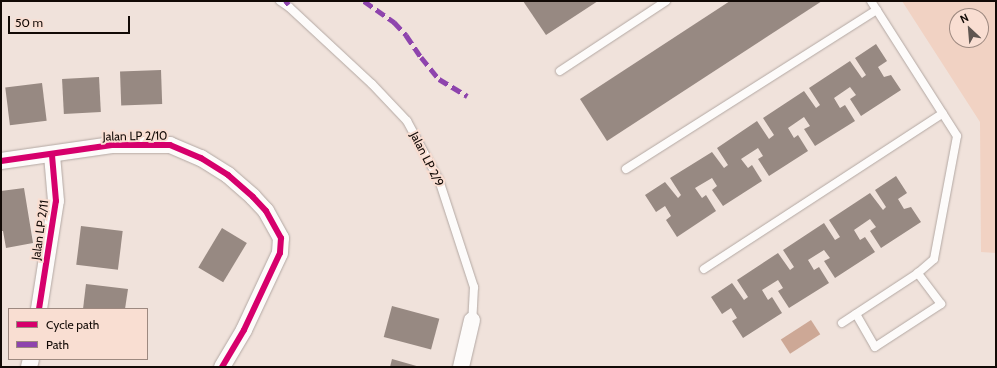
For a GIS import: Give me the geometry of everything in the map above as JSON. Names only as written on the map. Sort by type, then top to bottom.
[{"type":"street","name":"Jalan LP 2/10","points":[[1,161],[112,145],[170,145],[201,158],[228,176],[266,211],[281,238],[280,253],[244,330],[222,367]]},
{"type":"street","name":"Jalan LP 2/11","points":[[39,308],[56,201],[52,154]]},
{"type":"street","name":"Jalan LP 2/9","points":[[461,367],[472,320]]},
{"type":"lane","name":"Jalan LP 2/9","points":[[280,1],[289,7],[372,84],[407,121],[439,180],[474,287],[472,320]]},
{"type":"lane","points":[[560,71],[666,1]]},
{"type":"lane","points":[[842,323],[918,273],[934,259],[957,136],[871,1]]},
{"type":"lane","points":[[626,169],[877,10]]},
{"type":"lane","points":[[704,269],[943,113]]},
{"type":"lane","points":[[856,314],[875,347],[941,304],[918,273]]},
{"type":"shaded area","points":[[902,1],[996,1],[996,253],[981,252],[980,122]]},
{"type":"shaded area","points":[[811,320],[820,334],[790,354],[781,340]]},
{"type":"building","points":[[523,1],[598,1],[546,35]]},
{"type":"building","points":[[730,1],[822,1],[607,141],[580,99]]},
{"type":"building","points":[[876,44],[887,61],[878,67],[884,77],[891,75],[901,90],[861,116],[850,99],[856,95],[850,87],[834,98],[840,108],[845,105],[855,121],[815,146],[804,129],[810,126],[804,117],[788,128],[794,138],[798,135],[808,151],[769,176],[758,159],[763,156],[758,148],[741,159],[748,168],[752,165],[762,181],[723,206],[712,190],[717,186],[712,178],[695,188],[702,198],[706,195],[716,211],[677,237],[666,220],[671,216],[665,206],[656,212],[645,195],[665,182],[678,198],[681,195],[670,178],[712,152],[724,168],[728,165],[717,148],[757,121],[769,139],[774,135],[763,118],[804,91],[816,108],[820,105],[809,88],[850,61],[862,78],[866,75],[855,58]]},
{"type":"building","points":[[161,70],[162,104],[121,105],[120,71]]},
{"type":"building","points":[[99,77],[101,112],[64,114],[62,79]]},
{"type":"building","points":[[42,83],[47,121],[10,125],[5,88]]},
{"type":"building","points":[[896,176],[907,193],[898,199],[904,209],[911,207],[921,222],[881,248],[870,231],[876,227],[870,219],[854,230],[860,240],[865,237],[875,252],[835,278],[824,261],[830,258],[824,250],[808,260],[814,270],[819,267],[829,283],[789,308],[778,291],[783,288],[778,280],[762,290],[768,300],[772,297],[782,313],[743,338],[732,321],[737,318],[731,308],[722,314],[711,297],[732,283],[744,300],[748,297],[737,280],[778,253],[790,270],[794,267],[783,250],[824,223],[835,240],[840,237],[829,220],[870,193],[883,210],[886,207],[875,190]]},
{"type":"building","points":[[24,188],[33,243],[6,248],[3,231],[1,231],[1,191]]},
{"type":"building","points":[[81,226],[123,231],[118,270],[76,265]]},
{"type":"building","points":[[222,228],[247,243],[223,282],[198,267]]},
{"type":"building","points":[[86,284],[128,289],[125,308],[83,308]]},
{"type":"building","points":[[392,306],[439,319],[431,350],[384,337]]},
{"type":"building","points":[[392,359],[420,367],[390,367]]},
{"type":"marked path","points":[[285,4],[289,1]]},
{"type":"marked path","points":[[364,1],[394,22],[406,35],[421,57],[439,79],[467,96]]},
{"type":"cycle path","points":[[1,161],[112,145],[170,145],[201,158],[228,175],[253,197],[266,211],[281,238],[280,253],[244,330],[222,367]]},
{"type":"cycle path","points":[[39,308],[56,201],[52,155]]}]
